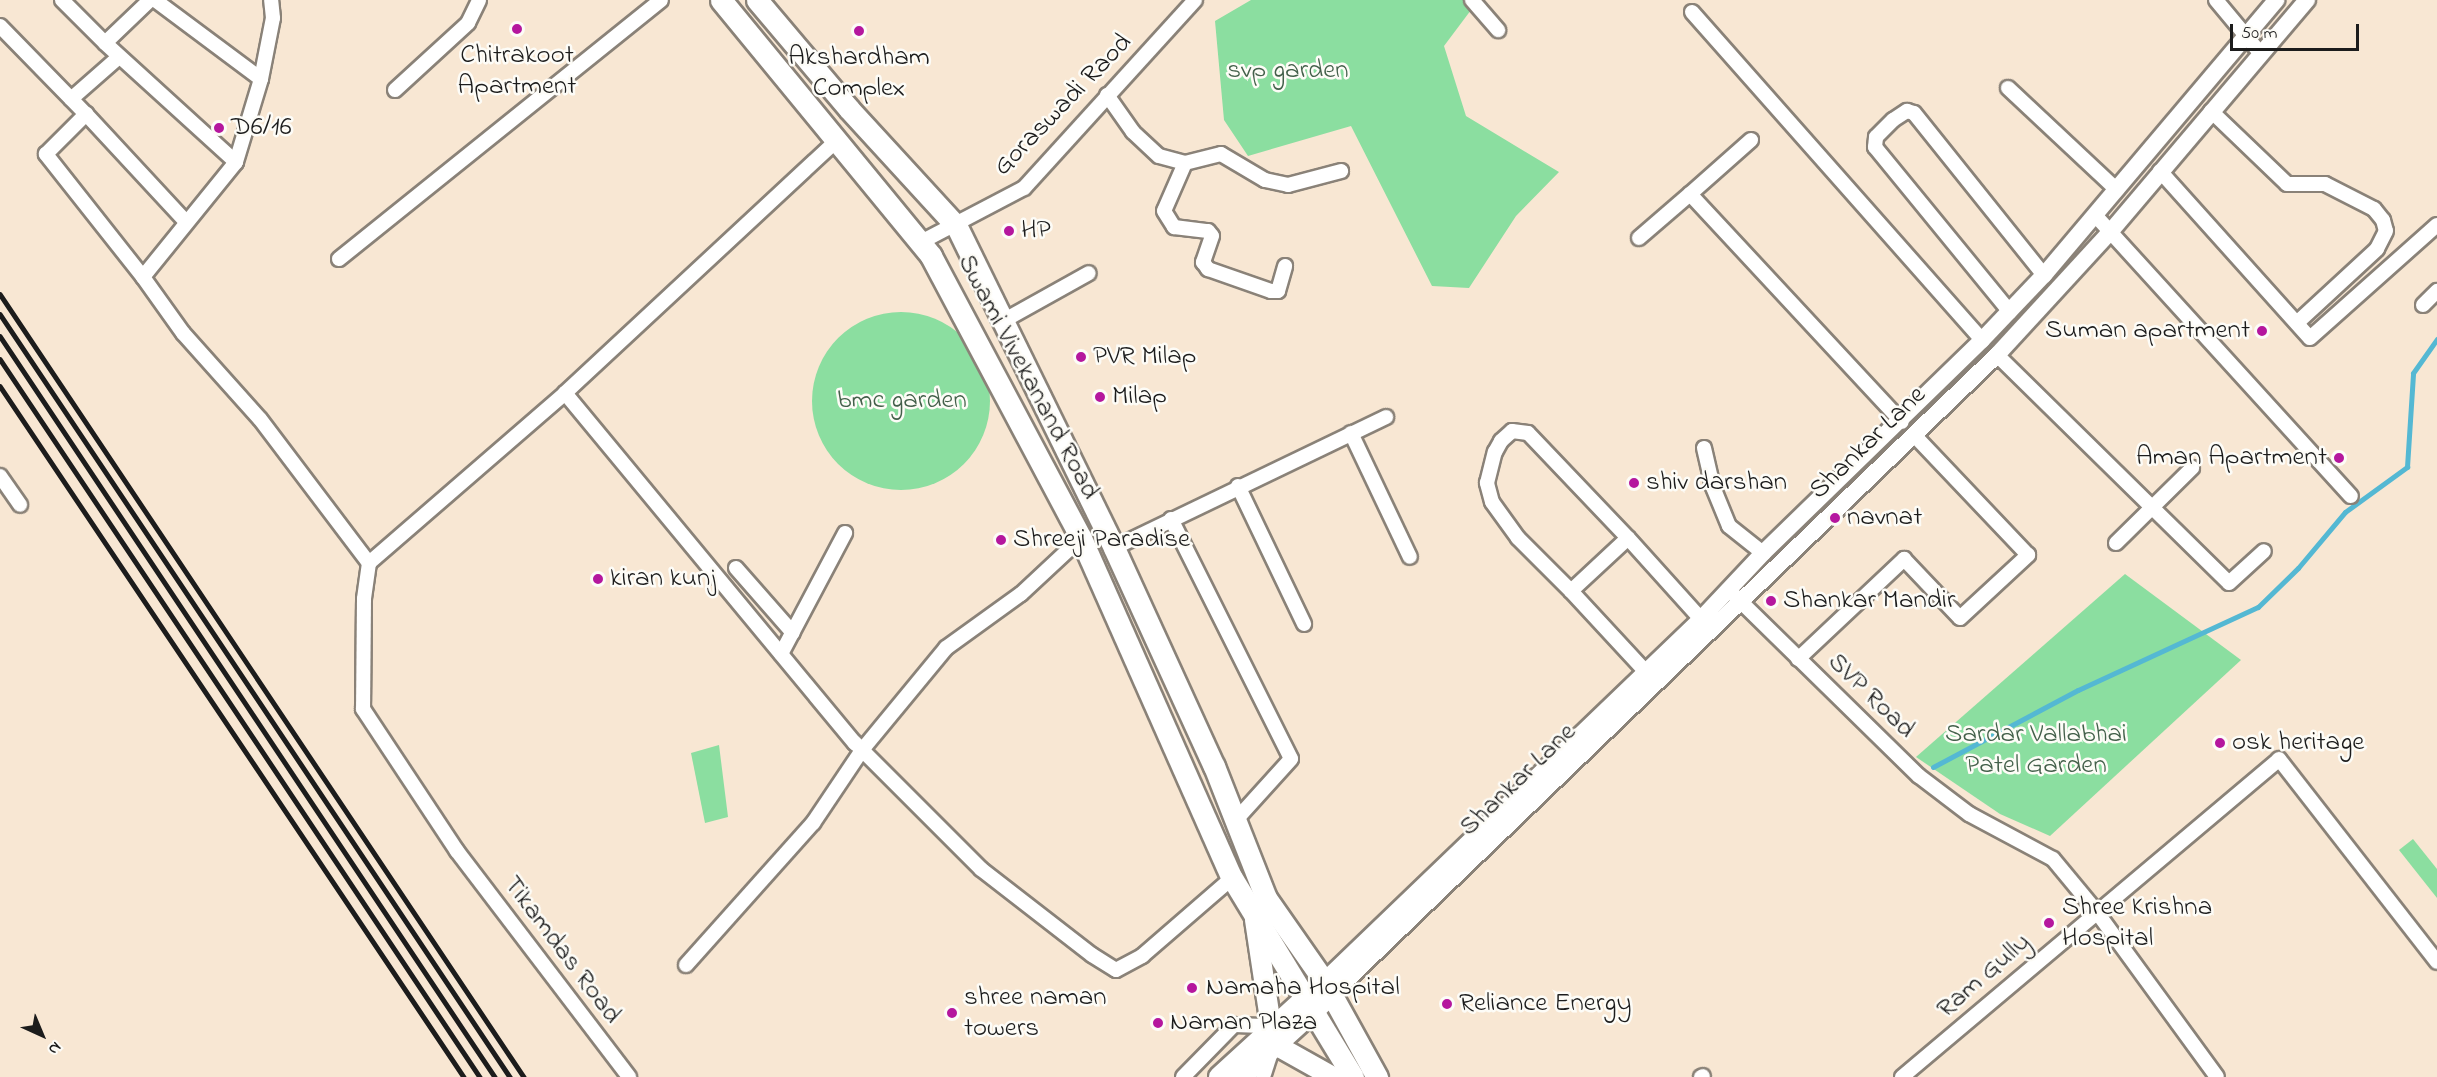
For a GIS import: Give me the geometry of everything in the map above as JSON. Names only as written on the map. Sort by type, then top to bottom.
[{"type":"main road","name":"Swami Vivekanand Road","points":[[721,0],[921,242],[1081,538],[1232,878],[1254,920],[1310,1003],[1353,1077]]},
{"type":"main road","name":"Swami Vivekanand Road","points":[[757,0],[849,109],[957,227],[1114,548],[1214,766],[1234,822],[1266,898],[1327,988],[1377,1077]]},
{"type":"main road","points":[[1254,920],[1272,1035],[1333,1077]]},
{"type":"main road","points":[[1219,1077],[1247,1071],[1272,1035],[1327,988]]},
{"type":"street","points":[[62,0],[119,57],[236,162]]},
{"type":"street","points":[[105,43],[150,0]]},
{"type":"street","points":[[155,0],[261,79]]},
{"type":"street","points":[[143,277],[236,162],[261,79],[273,18],[271,0]]},
{"type":"street","points":[[395,90],[468,23],[478,0]]},
{"type":"street","points":[[339,259],[661,0]]},
{"type":"street","name":"Goraswadi Raod","points":[[921,242],[957,227],[1024,188],[1194,0]]},
{"type":"street","points":[[1472,0],[1498,30]]},
{"type":"street","points":[[2216,0],[2261,54]]},
{"type":"street","name":"Shankar Lane","points":[[1327,988],[1701,619],[1734,596],[1763,553],[1902,422],[2010,312],[2117,190],[2276,0]]},
{"type":"street","name":"Shankar Lane","points":[[1327,988],[1734,596],[1914,435],[1997,355],[2111,231],[2307,0]]},
{"type":"street","points":[[1692,12],[1982,340]]},
{"type":"street","points":[[0,26],[86,114],[186,222]]},
{"type":"street","points":[[71,99],[119,57]]},
{"type":"street","points":[[2008,88],[2117,190]]},
{"type":"street","points":[[1107,95],[1133,132],[1159,156],[1185,163],[1221,154],[1265,180],[1288,185],[1341,171]]},
{"type":"street","points":[[2010,312],[1875,147],[1876,137],[1893,120],[1907,111],[1914,113],[2044,275]]},
{"type":"street","points":[[2211,111],[2287,184],[2325,184],[2374,209],[2383,220],[2386,231],[2377,249],[2298,322]]},
{"type":"street","points":[[86,114],[46,154],[143,277],[183,333],[260,419],[369,563],[565,393],[836,141]]},
{"type":"street","points":[[1639,238],[1751,140]]},
{"type":"street","points":[[1185,163],[1164,210],[1174,226],[1208,231],[1212,236],[1203,262],[1208,269],[1270,291],[1278,291],[1285,266]]},
{"type":"street","points":[[2160,171],[2310,338],[2437,225]]},
{"type":"street","points":[[1690,194],[1902,422]]},
{"type":"street","points":[[2095,215],[2351,496]]},
{"type":"street","points":[[1003,321],[1089,273]]},
{"type":"street","points":[[2423,305],[2437,291]]},
{"type":"street","points":[[1997,355],[2229,583],[2264,551]]},
{"type":"street","points":[[565,393],[862,750],[981,869],[1116,970],[1142,956],[1232,878]]},
{"type":"street","points":[[1114,548],[1238,486],[1386,417]]},
{"type":"street","points":[[1646,672],[1518,538],[1492,502],[1487,483],[1495,452],[1501,441],[1512,431],[1528,433],[1701,619]]},
{"type":"street","points":[[1351,433],[1410,557]]},
{"type":"street","points":[[1798,659],[1904,559],[1960,618],[2028,555],[1914,435]]},
{"type":"street","points":[[1704,448],[1713,487],[1729,526],[1763,553]]},
{"type":"street","points":[[2116,543],[2192,468]]},
{"type":"street","points":[[0,476],[20,505]]},
{"type":"street","points":[[1238,486],[1304,624]]},
{"type":"street","points":[[1172,519],[1291,759],[1234,822]]},
{"type":"street","points":[[781,654],[790,630],[845,533]]},
{"type":"street","points":[[686,965],[813,823],[862,750],[946,648],[1021,594],[1081,538]]},
{"type":"street","points":[[1571,591],[1628,538]]},
{"type":"street","name":"Tikamdas Road","points":[[369,563],[364,599],[363,709],[457,851],[629,1077]]},
{"type":"street","points":[[722,580],[738,566],[790,630]]},
{"type":"street","name":"SVP Road","points":[[1734,596],[1919,776],[1969,814],[2053,859],[2096,911],[2217,1077]]},
{"type":"street","points":[[771,641],[790,630]]},
{"type":"street","name":"Ram Gully","points":[[1902,1077],[2096,911],[2279,759],[2437,962]]},
{"type":"street","points":[[1183,1077],[1234,1025],[1272,1035]]},
{"type":"green space","name":"svp garden","points":[[1251,0],[1468,0],[1474,6],[1444,46],[1466,116],[1559,172],[1516,216],[1469,288],[1432,286],[1351,126],[1248,156],[1224,120],[1215,21]]},
{"type":"green space","name":"bmc garden","points":[[901,312],[935,319],[964,338],[983,367],[990,401],[983,435],[964,464],[935,483],[901,490],[867,483],[838,464],[819,435],[812,401],[819,367],[838,338],[867,319]]},
{"type":"green space","name":"Sardar Vallabhai Patel Garden","points":[[2125,574],[2241,660],[2050,836],[2000,814],[1916,757]]},
{"type":"green space","points":[[719,745],[728,817],[705,823],[691,753]]},
{"type":"green space","points":[[2413,839],[2437,869],[2437,898],[2399,850]]},
{"type":"waterway","points":[[1933,767],[2078,690],[2258,607],[2298,568],[2345,512],[2407,467],[2413,373],[2437,339]]},
{"type":"railway","points":[[0,294],[524,1077]]},
{"type":"railway","points":[[0,314],[510,1077]]},
{"type":"railway","points":[[0,336],[495,1077]]},
{"type":"railway","points":[[0,359],[480,1077]]},
{"type":"railway","points":[[0,386],[464,1077]]},
{"type":"place","name":"Chitrakoot Apartment","points":[[517,29]]},
{"type":"place","name":"Akshardham Complex","points":[[859,31]]},
{"type":"place","name":"D6/16","points":[[219,128]]},
{"type":"place","name":"HP","points":[[1009,231]]},
{"type":"place","name":"Suman apartment","points":[[2262,331]]},
{"type":"place","name":"PVR Milap","points":[[1081,357]]},
{"type":"place","name":"Milap","points":[[1100,397]]},
{"type":"place","name":"Aman Apartment","points":[[2339,458]]},
{"type":"place","name":"shiv darshan","points":[[1634,483]]},
{"type":"place","name":"navnat","points":[[1835,518]]},
{"type":"place","name":"Shreeji Paradise","points":[[1001,540]]},
{"type":"place","name":"kiran kunj","points":[[598,579]]},
{"type":"place","name":"Shankar Mandir","points":[[1771,601]]},
{"type":"place","name":"osk heritage","points":[[2220,743]]},
{"type":"place","name":"Shree Krishna Hospital","points":[[2049,923]]},
{"type":"place","name":"Namaha Hospital","points":[[1192,988]]},
{"type":"place","name":"Reliance Energy","points":[[1447,1004]]},
{"type":"place","name":"shree naman towers","points":[[952,1013]]},
{"type":"place","name":"Naman Plaza","points":[[1158,1023]]}]
